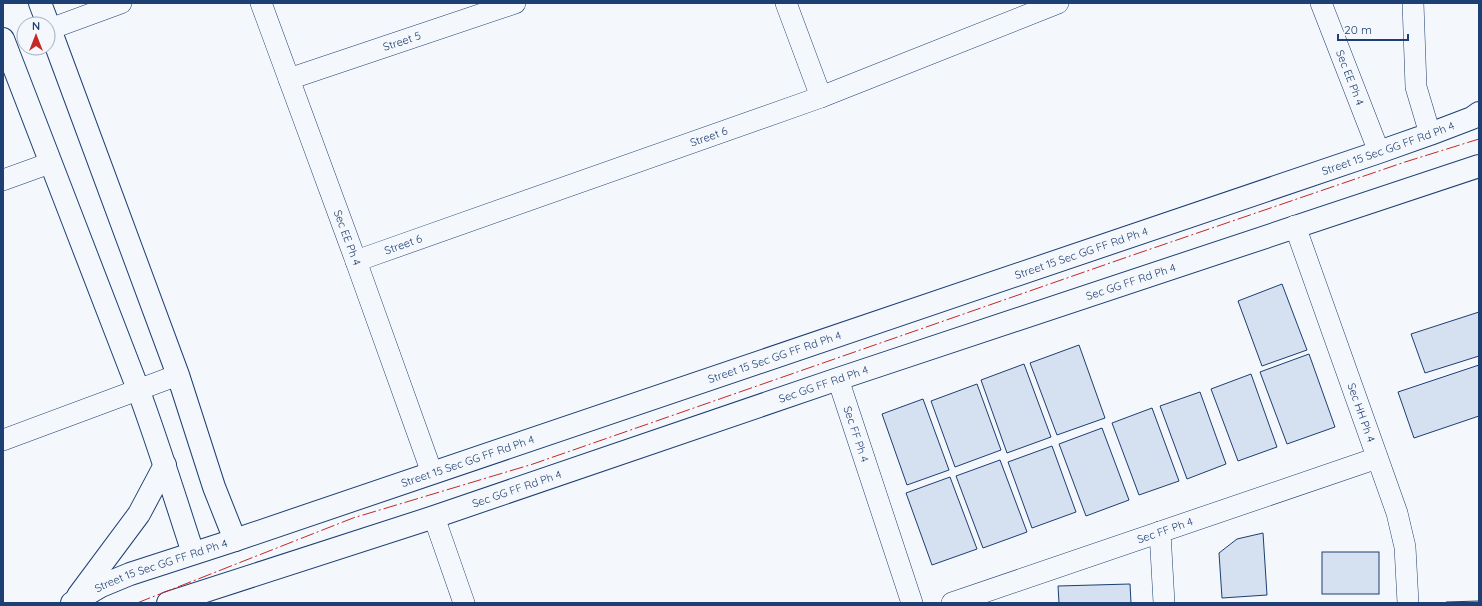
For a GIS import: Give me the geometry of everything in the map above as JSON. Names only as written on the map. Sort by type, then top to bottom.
[{"type":"main road","points":[[40,3],[45,16]]},
{"type":"main road","points":[[3,39],[138,390],[193,553]]},
{"type":"main road","points":[[56,45],[178,375],[214,487],[235,540]]},
{"type":"main road","name":"Street 15 Sec GG FF Rd Ph 4","points":[[72,602],[101,586],[130,574],[235,540],[1379,152],[1477,116]]},
{"type":"main road","name":"Sec GG FF Rd Ph 4","points":[[168,603],[434,517],[838,379],[1479,166]]},
{"type":"main road","points":[[72,602],[139,514],[164,465]]},
{"type":"street","points":[[56,24],[121,3]]},
{"type":"street","name":"Sec EE Ph 4","points":[[261,3],[432,473]]},
{"type":"street","name":"Street 5","points":[[289,79],[515,3]]},
{"type":"street","points":[[786,3],[821,96]]},
{"type":"street","name":"Street 6","points":[[356,261],[821,96],[1058,3]]},
{"type":"street","name":"Sec EE Ph 4","points":[[1321,3],[1379,152]]},
{"type":"street","points":[[1413,3],[1416,87],[1430,134]]},
{"type":"street","points":[[3,180],[50,163]]},
{"type":"street","name":"Sec HH Ph 4","points":[[1295,226],[1397,514],[1406,547],[1408,603]]},
{"type":"street","points":[[3,440],[178,375]]},
{"type":"street","name":"Sec FF Ph 4","points":[[838,379],[912,603]]},
{"type":"street","name":"Sec FF Ph 4","points":[[952,603],[1377,458]]},
{"type":"street","points":[[434,517],[464,603]]},
{"type":"street","points":[[1160,532],[1164,603]]},
{"type":"building","points":[[1282,284],[1307,350],[1262,366],[1238,301]]},
{"type":"building","points":[[1479,312],[1479,356],[1425,373],[1411,334]]},
{"type":"building","points":[[1079,345],[1105,418],[1057,435],[1030,363]]},
{"type":"building","points":[[1309,354],[1335,427],[1287,444],[1260,372]]},
{"type":"building","points":[[1024,364],[1051,437],[1007,453],[981,380]]},
{"type":"building","points":[[1479,365],[1479,416],[1414,438],[1398,392]]},
{"type":"building","points":[[1251,374],[1277,447],[1238,461],[1211,389]]},
{"type":"building","points":[[977,384],[1001,450],[955,467],[931,401]]},
{"type":"building","points":[[1200,392],[1226,464],[1187,479],[1160,406]]},
{"type":"building","points":[[923,399],[949,470],[907,485],[882,414]]},
{"type":"building","points":[[1152,408],[1179,481],[1139,495],[1112,423]]},
{"type":"building","points":[[1102,428],[1129,500],[1086,516],[1059,444]]},
{"type":"building","points":[[1052,446],[1076,512],[1032,528],[1008,462]]},
{"type":"building","points":[[1000,460],[1027,532],[983,548],[956,476]]},
{"type":"building","points":[[950,477],[977,549],[932,565],[906,493]]},
{"type":"building","points":[[1263,533],[1267,595],[1222,598],[1219,553],[1237,539]]},
{"type":"building","points":[[1322,552],[1379,552],[1379,594],[1322,594]]},
{"type":"building","points":[[1130,584],[1131,603],[1059,603],[1058,586]]},
{"type":"building","points":[[1479,601],[1479,603],[1446,603],[1446,602]]},
{"type":"power","points":[[137,603],[353,518],[533,464],[1133,255],[1405,162],[1479,139]]}]
